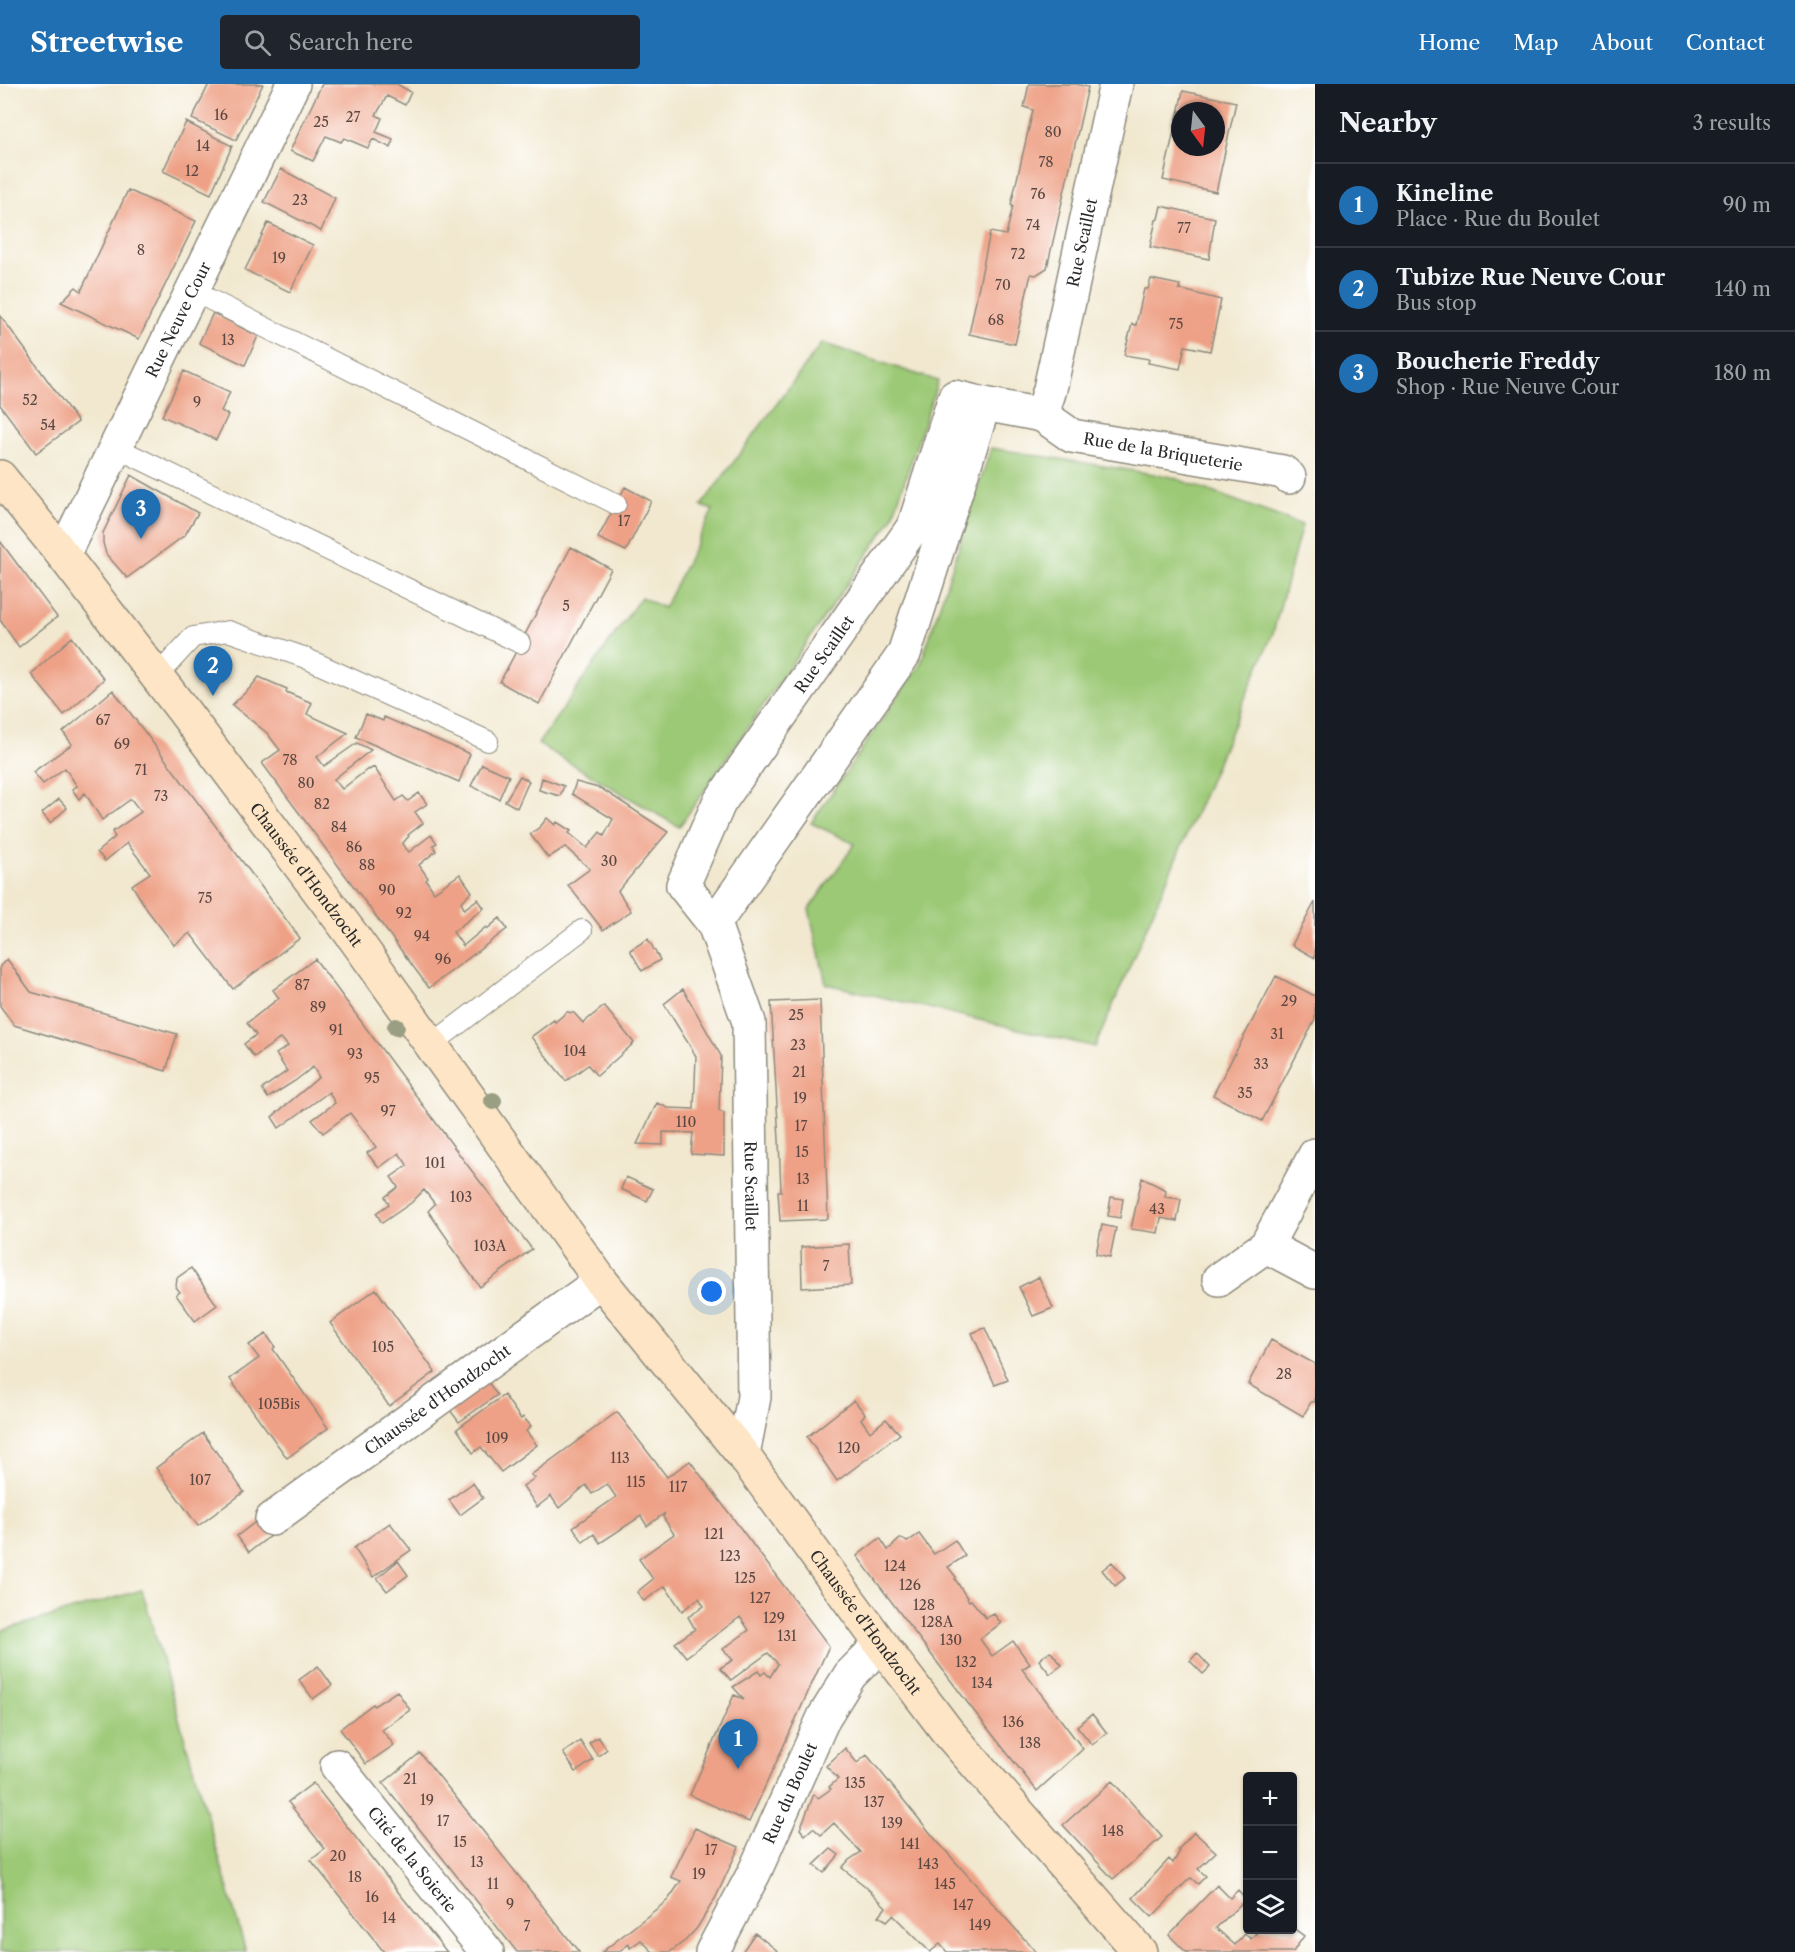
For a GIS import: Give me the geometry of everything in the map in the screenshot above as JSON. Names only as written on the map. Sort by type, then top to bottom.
[{"type":"main road","name":"Chaussée d'Hondzocht","points":[[0,477],[157,676],[355,939],[602,1281],[743,1455],[947,1731],[1140,1952]]},
{"type":"street","name":"Rue Neuve Cour","points":[[63,555],[293,84]]},
{"type":"street","name":"Rue Scaillet","points":[[743,1455],[754,1397],[748,1022],[714,924],[683,885],[719,803],[914,526],[955,397],[1042,415],[1050,389],[1116,84]]},
{"type":"street","points":[[714,924],[904,654],[984,404]]},
{"type":"street","name":"Rue de la Briqueterie","points":[[1042,415],[1072,436],[1283,472],[1289,477]]},
{"type":"street","points":[[1219,1279],[1266,1246],[1315,1155]]},
{"type":"street","points":[[1266,1246],[1315,1272]]},
{"type":"street","name":"Chaussée d'Hondzocht","points":[[273,1519],[602,1281]]},
{"type":"street","name":"Rue du Boulet","points":[[712,1952],[754,1873],[824,1717],[850,1675],[881,1644]]},
{"type":"street","name":"Cité de la Soierie","points":[[337,1766],[487,1952]]},
{"type":"lane","points":[[193,291],[616,504]]},
{"type":"lane","points":[[117,448],[520,643]]},
{"type":"lane","points":[[157,676],[193,637],[228,631],[303,657],[488,741]]},
{"type":"lane","points":[[431,1045],[582,930]]},
{"type":"green space","points":[[822,343],[938,381],[892,519],[679,827],[538,744],[641,597],[664,608],[713,510],[701,506]]},
{"type":"green space","points":[[991,448],[1172,477],[1302,525],[1273,633],[1095,1047],[826,984],[809,909],[855,844],[811,823],[921,663]]},
{"type":"green space","points":[[142,1590],[246,1952],[0,1952],[0,1631]]},
{"type":"building","points":[[209,84],[263,84],[236,140],[192,119]]},
{"type":"building","points":[[322,84],[397,84],[411,92],[405,105],[387,96],[376,115],[382,118],[376,132],[393,139],[391,148],[373,139],[368,148],[344,138],[341,142],[326,136],[313,161],[290,151]]},
{"type":"building","points":[[1029,84],[1076,84],[1088,87],[1047,268],[1036,275],[1031,274],[1015,344],[969,334],[990,232],[1006,235],[1013,206],[1011,205],[1033,110],[1024,107]]},
{"type":"building","points":[[1183,91],[1236,102],[1225,152],[1225,102],[1181,102]]},
{"type":"building","points":[[186,122],[232,146],[211,194],[163,171]]},
{"type":"building","points":[[1171,144],[1171,156],[1224,156],[1216,192],[1163,180]]},
{"type":"building","points":[[281,169],[335,198],[321,231],[264,202]]},
{"type":"building","points":[[128,190],[196,221],[139,339],[61,302],[76,287],[81,291]]},
{"type":"building","points":[[1161,206],[1215,218],[1209,259],[1150,247]]},
{"type":"building","points":[[268,223],[313,245],[290,292],[245,270]]},
{"type":"building","points":[[1151,279],[1180,285],[1179,289],[1221,300],[1210,351],[1185,346],[1180,369],[1148,363],[1149,359],[1124,355],[1132,324],[1136,325],[1144,289],[1148,289]]},
{"type":"building","points":[[213,313],[258,336],[245,365],[199,343]]},
{"type":"building","points":[[0,315],[78,422],[36,453],[0,405]]},
{"type":"building","points":[[184,371],[230,392],[221,411],[228,415],[216,440],[162,416]]},
{"type":"building","points":[[131,475],[198,513],[185,535],[127,578],[106,554],[103,533]]},
{"type":"building","points":[[625,487],[651,501],[626,551],[598,538]]},
{"type":"building","points":[[0,541],[57,617],[19,647],[0,620]]},
{"type":"building","points":[[571,547],[611,569],[539,704],[500,682]]},
{"type":"building","points":[[72,637],[104,679],[64,715],[31,674]]},
{"type":"building","points":[[259,677],[312,703],[307,714],[348,733],[317,757],[324,766],[357,743],[371,750],[334,779],[342,789],[374,767],[396,801],[403,796],[408,801],[419,793],[427,804],[415,812],[423,823],[408,835],[402,844],[409,852],[431,835],[437,843],[433,845],[436,851],[419,865],[434,892],[460,874],[472,892],[461,902],[464,909],[478,899],[484,908],[453,932],[463,946],[500,918],[507,929],[429,988],[262,763],[280,750],[267,733],[232,705]]},
{"type":"building","points":[[113,690],[300,938],[233,989],[190,933],[174,945],[148,911],[132,885],[150,873],[127,843],[105,861],[97,852],[115,837],[112,832],[141,812],[131,799],[102,820],[85,793],[79,799],[72,789],[77,786],[65,768],[43,784],[33,772],[72,744],[63,732]]},
{"type":"building","points":[[366,714],[383,721],[384,717],[470,754],[459,782],[356,737]]},
{"type":"building","points":[[482,764],[509,776],[499,799],[471,786]]},
{"type":"building","points":[[520,776],[529,781],[517,808],[505,801]]},
{"type":"building","points":[[542,778],[564,786],[560,796],[539,790]]},
{"type":"building","points":[[576,782],[602,789],[668,832],[618,891],[631,911],[603,930],[568,885],[590,869],[565,847],[548,858],[530,834],[547,818],[555,825],[557,822],[571,831],[569,833],[587,848],[600,832],[604,836],[613,819],[572,794]]},
{"type":"building","points":[[59,799],[67,808],[50,823],[42,813]]},
{"type":"building","points":[[1315,902],[1315,958],[1292,945]]},
{"type":"building","points":[[648,939],[660,960],[642,971],[630,950]]},
{"type":"building","points":[[7,959],[31,992],[177,1034],[166,1071],[14,1025],[0,1006],[0,966]]},
{"type":"building","points":[[315,959],[532,1249],[480,1287],[428,1211],[435,1204],[424,1190],[411,1203],[382,1223],[376,1213],[389,1204],[385,1197],[398,1187],[391,1177],[407,1166],[406,1163],[399,1153],[379,1168],[367,1153],[376,1147],[350,1113],[323,1133],[312,1120],[335,1103],[329,1092],[279,1128],[272,1117],[319,1077],[313,1067],[268,1098],[262,1089],[287,1071],[276,1054],[288,1046],[281,1038],[254,1057],[244,1044],[256,1035],[247,1023],[279,998],[273,990]]},
{"type":"building","points":[[1276,976],[1315,996],[1315,1020],[1262,1121],[1213,1095]]},
{"type":"building","points":[[683,989],[721,1056],[719,1111],[724,1113],[724,1156],[691,1154],[693,1133],[663,1132],[663,1145],[637,1144],[657,1103],[668,1108],[694,1109],[696,1056],[664,1004]]},
{"type":"building","points":[[820,1000],[828,1219],[780,1221],[779,1140],[771,1002]]},
{"type":"building","points":[[604,1006],[634,1043],[597,1076],[588,1065],[566,1081],[531,1037],[567,1012],[574,1013],[583,1023]]},
{"type":"building","points":[[626,1177],[653,1189],[647,1201],[621,1189]]},
{"type":"building","points":[[1142,1178],[1166,1190],[1165,1197],[1181,1199],[1177,1221],[1161,1218],[1158,1233],[1131,1229]]},
{"type":"building","points":[[1111,1197],[1123,1199],[1120,1218],[1108,1216]]},
{"type":"building","points":[[1102,1225],[1116,1228],[1110,1257],[1096,1254]]},
{"type":"building","points":[[849,1244],[851,1285],[802,1288],[801,1247]]},
{"type":"building","points":[[191,1268],[217,1305],[195,1321],[176,1295],[180,1292],[176,1287],[177,1278]]},
{"type":"building","points":[[1039,1277],[1053,1308],[1033,1316],[1019,1287]]},
{"type":"building","points":[[376,1289],[435,1372],[389,1406],[330,1323]]},
{"type":"building","points":[[985,1328],[1008,1380],[995,1385],[972,1333]]},
{"type":"building","points":[[266,1334],[275,1347],[273,1349],[328,1428],[287,1458],[230,1379],[259,1358],[249,1345]]},
{"type":"building","points":[[1271,1340],[1315,1364],[1315,1402],[1311,1402],[1303,1416],[1248,1384]]},
{"type":"building","points":[[485,1377],[497,1395],[459,1422],[446,1405]]},
{"type":"building","points":[[504,1395],[521,1419],[523,1417],[531,1426],[526,1431],[537,1445],[501,1472],[481,1447],[473,1453],[457,1429]]},
{"type":"building","points":[[854,1400],[865,1414],[861,1419],[870,1432],[886,1419],[900,1434],[837,1481],[807,1437]]},
{"type":"building","points":[[617,1412],[667,1477],[690,1461],[829,1646],[749,1822],[690,1795],[734,1695],[744,1699],[733,1687],[758,1671],[761,1675],[765,1672],[770,1677],[778,1664],[768,1653],[731,1680],[720,1668],[733,1660],[723,1649],[749,1630],[740,1617],[686,1657],[675,1643],[695,1629],[688,1617],[704,1606],[699,1598],[682,1611],[665,1586],[644,1601],[637,1592],[653,1579],[639,1559],[674,1534],[663,1517],[665,1513],[647,1526],[641,1516],[600,1543],[594,1534],[583,1542],[573,1527],[616,1497],[607,1484],[592,1494],[586,1485],[559,1508],[551,1496],[537,1507],[523,1486],[535,1478],[531,1475]]},
{"type":"building","points":[[203,1433],[244,1492],[198,1526],[156,1468]]},
{"type":"building","points":[[473,1483],[483,1498],[460,1515],[449,1500]]},
{"type":"building","points":[[262,1517],[274,1533],[249,1552],[237,1536]]},
{"type":"building","points":[[390,1523],[411,1550],[373,1577],[354,1548]]},
{"type":"building","points":[[919,1534],[934,1554],[955,1540],[965,1556],[948,1567],[969,1601],[971,1600],[986,1618],[994,1614],[1001,1623],[980,1639],[992,1656],[1013,1641],[1030,1664],[1022,1669],[1083,1749],[1037,1791],[857,1556],[880,1538],[888,1550],[901,1538],[907,1542]]},
{"type":"building","points":[[398,1561],[408,1575],[387,1591],[377,1578]]},
{"type":"building","points":[[1112,1562],[1125,1578],[1115,1586],[1102,1570]]},
{"type":"building","points":[[1050,1651],[1062,1665],[1050,1674],[1039,1660]]},
{"type":"building","points":[[1197,1653],[1210,1667],[1203,1674],[1190,1661]]},
{"type":"building","points":[[318,1666],[332,1685],[313,1699],[299,1680]]},
{"type":"building","points":[[397,1691],[410,1710],[382,1730],[394,1745],[366,1764],[340,1729],[373,1704],[374,1706]]},
{"type":"building","points":[[1092,1714],[1107,1733],[1092,1745],[1077,1726]]},
{"type":"building","points":[[598,1737],[607,1749],[598,1756],[589,1743]]},
{"type":"building","points":[[580,1741],[593,1760],[576,1772],[563,1753]]},
{"type":"building","points":[[845,1748],[857,1763],[867,1755],[936,1840],[1036,1952],[947,1952],[940,1944],[930,1952],[893,1915],[887,1921],[879,1916],[886,1907],[842,1868],[861,1852],[834,1823],[821,1835],[813,1828],[805,1835],[800,1829],[814,1794],[818,1798],[831,1789],[829,1787],[838,1779],[826,1766]]},
{"type":"building","points":[[420,1753],[579,1952],[517,1952],[383,1783]]},
{"type":"building","points":[[1112,1781],[1162,1837],[1113,1879],[1063,1825]]},
{"type":"building","points":[[313,1783],[447,1952],[384,1952],[311,1860],[325,1849],[288,1802]]},
{"type":"building","points":[[695,1828],[739,1847],[716,1897],[697,1928],[670,1952],[653,1952],[641,1940],[630,1948],[629,1944],[618,1952],[602,1952],[668,1900],[681,1881],[671,1877]]},
{"type":"building","points":[[1194,1832],[1216,1852],[1198,1869],[1206,1876],[1198,1884],[1191,1878],[1188,1880],[1152,1917],[1133,1898],[1169,1859],[1173,1863],[1180,1851],[1178,1850]]},
{"type":"building","points":[[831,1849],[839,1855],[824,1873],[814,1865]]},
{"type":"building","points":[[1217,1885],[1230,1898],[1238,1890],[1243,1896],[1243,1902],[1216,1928],[1235,1945],[1245,1934],[1251,1939],[1255,1934],[1297,1934],[1297,1931],[1304,1936],[1293,1952],[1186,1952],[1169,1935]]},
{"type":"building","points":[[755,1933],[779,1952],[742,1952]]},
{"type":"place","name":"Boucherie Freddy","points":[[141,539]]},
{"type":"place","name":"Tubize Rue Neuve Cour","points":[[213,696]]},
{"type":"place","name":"Kineline","points":[[738,1769]]}]
